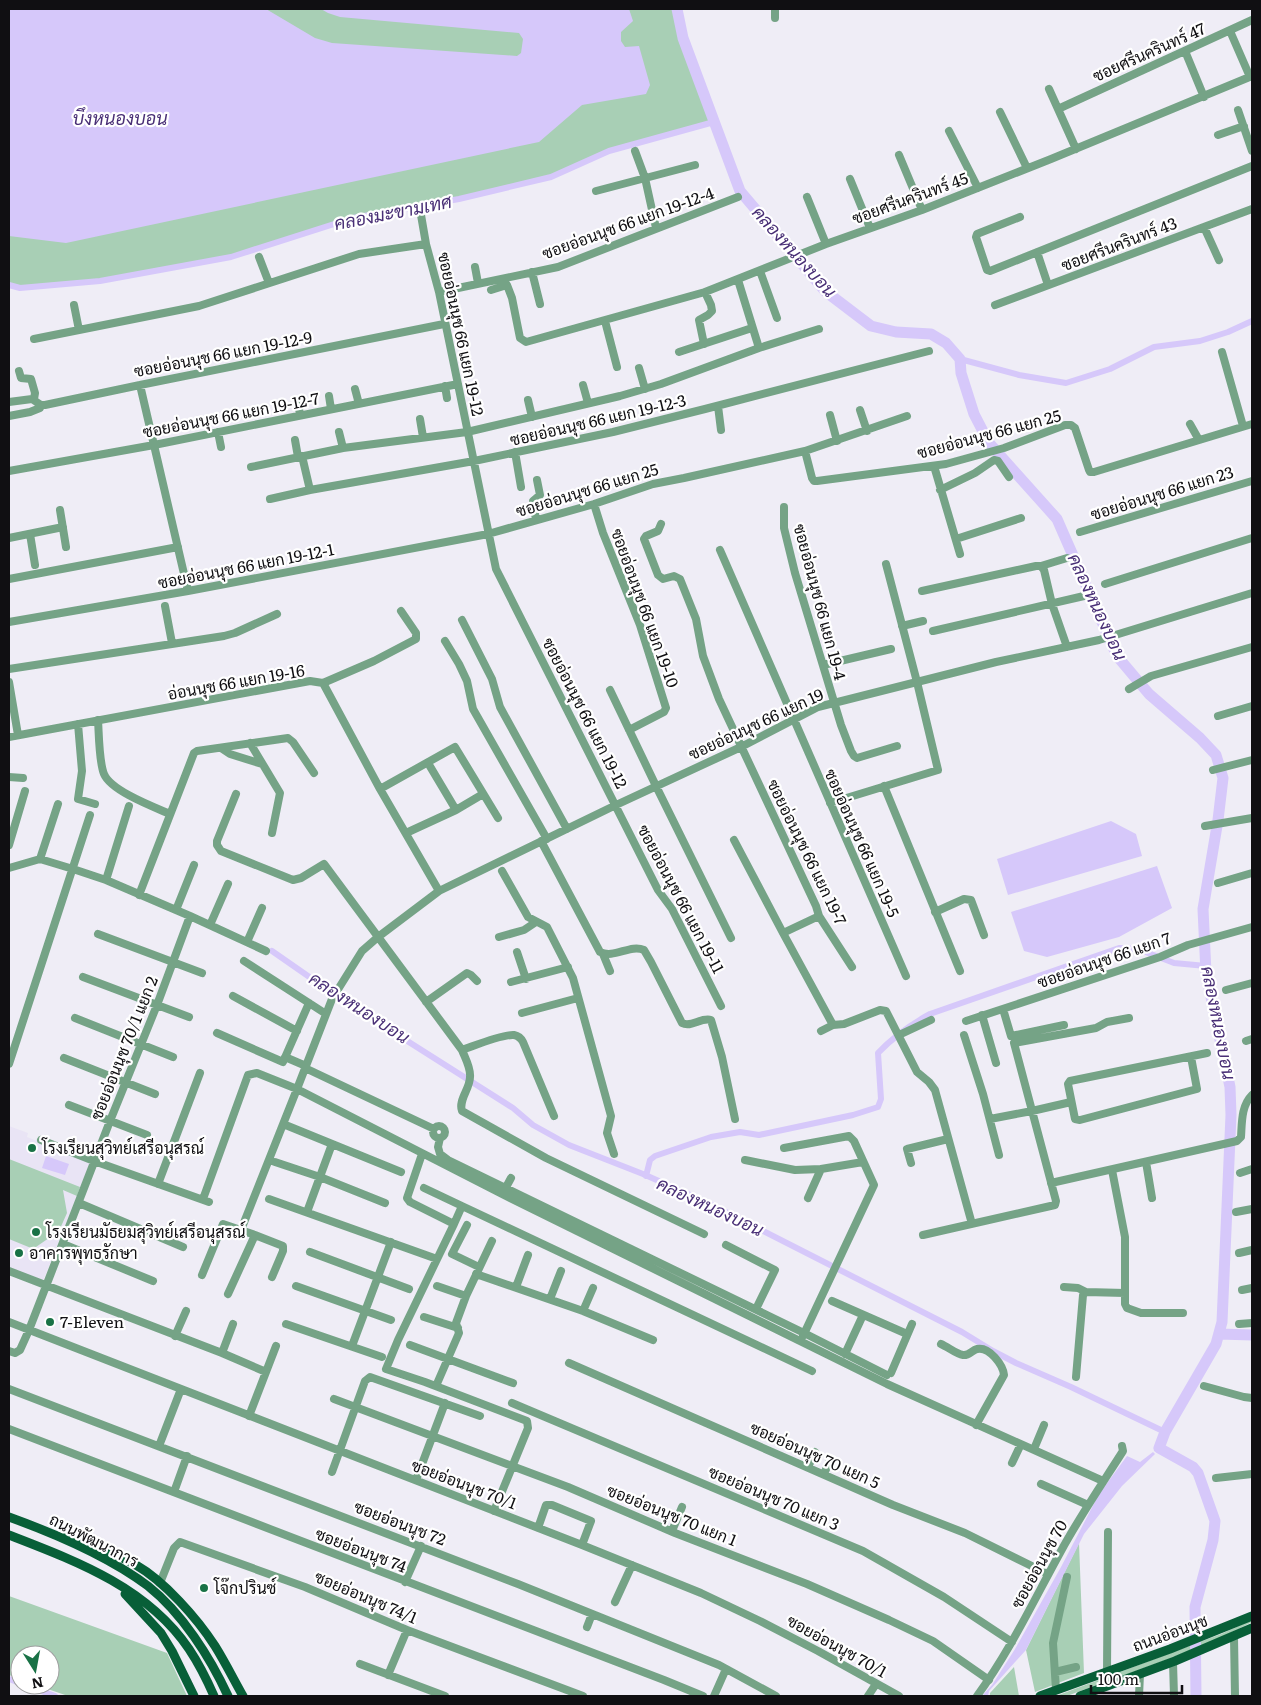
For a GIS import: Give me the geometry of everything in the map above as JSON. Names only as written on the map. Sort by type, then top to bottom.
[{"type":"main road","name":"ถนนพัฒนาการ","points":[[9,1517],[44,1529],[118,1566],[149,1587],[188,1628],[204,1651],[228,1696]]},
{"type":"main road","points":[[44,1529],[88,1542],[117,1555],[138,1566],[160,1583],[198,1622],[215,1646],[243,1696]]},
{"type":"main road","name":"ถนนพัฒนาการ","points":[[9,1535],[74,1560],[112,1580],[143,1600],[169,1625],[189,1649],[214,1696]]},
{"type":"main road","points":[[112,1580],[161,1633],[194,1696]]},
{"type":"main road","name":"ถนนอ่อนนุช","points":[[1040,1696],[1170,1649],[1252,1616]]},
{"type":"main road","name":"ถนนอ่อนนุช","points":[[1080,1696],[1174,1662],[1224,1642],[1252,1628]]},
{"type":"street","points":[[775,9],[775,18]]},
{"type":"street","name":"ซอยศรีนครินทร์ 47","points":[[1058,108],[1252,20]]},
{"type":"street","points":[[1230,31],[1251,77]]},
{"type":"street","points":[[1185,51],[1204,97]]},
{"type":"street","name":"ซอยศรีนครินทร์ 45","points":[[491,290],[507,285],[512,298],[520,338],[526,342],[573,330],[705,292],[738,280],[826,244],[978,188],[1251,77]]},
{"type":"street","points":[[1049,89],[1076,149]]},
{"type":"street","points":[[1238,110],[1252,151]]},
{"type":"street","points":[[1000,112],[1027,168]]},
{"type":"street","points":[[1218,135],[1244,126]]},
{"type":"street","points":[[949,131],[978,188]]},
{"type":"street","points":[[635,150],[645,178],[656,228]]},
{"type":"street","points":[[899,155],[922,210]]},
{"type":"street","points":[[596,190],[695,165]]},
{"type":"street","points":[[1020,217],[977,234],[976,237],[986,268],[990,271],[1252,166]]},
{"type":"street","points":[[850,179],[870,228]]},
{"type":"street","name":"ซอยอ่อนนุช 66 แยก 19-12-4","points":[[439,292],[558,267],[738,197]]},
{"type":"street","points":[[807,197],[826,244]]},
{"type":"street","name":"ซอยศรีนครินทร์ 43","points":[[996,305],[1252,209]]},
{"type":"street","points":[[421,215],[426,244]]},
{"type":"street","points":[[1204,227],[1219,260]]},
{"type":"street","name":"ซอยอ่อนนุช 66 แยก 19-12","points":[[34,339],[199,306],[359,254],[426,244],[439,292],[493,561],[500,579],[616,805]]},
{"type":"street","points":[[1037,252],[1048,285]]},
{"type":"street","points":[[259,257],[269,283]]},
{"type":"street","points":[[475,267],[478,283]]},
{"type":"street","points":[[760,271],[777,318]]},
{"type":"street","points":[[532,272],[540,304]]},
{"type":"street","points":[[738,280],[759,348]]},
{"type":"street","points":[[704,344],[699,320],[712,311],[705,292]]},
{"type":"street","points":[[74,305],[80,330]]},
{"type":"street","points":[[604,321],[617,367]]},
{"type":"street","name":"ซอยอ่อนนุช 66 แยก 19-12-9","points":[[9,402],[28,398],[45,405],[140,384],[444,324]]},
{"type":"street","points":[[679,352],[752,328]]},
{"type":"street","points":[[251,466],[343,448],[468,432],[532,417],[645,389],[759,348],[819,329]]},
{"type":"street","name":"ซอยอ่อนนุช 66 แยก 19-12-3","points":[[270,499],[310,490],[474,461],[613,432],[929,351]]},
{"type":"street","points":[[1222,352],[1243,426]]},
{"type":"street","points":[[639,368],[645,389]]},
{"type":"street","points":[[9,416],[35,411],[40,408],[31,379],[21,378],[19,371]]},
{"type":"street","points":[[140,384],[188,590]]},
{"type":"street","name":"ซอยอ่อนนุช 66 แยก 19-12-7","points":[[9,471],[154,445],[458,384]]},
{"type":"street","points":[[583,385],[588,403]]},
{"type":"street","points":[[445,386],[447,398]]},
{"type":"street","points":[[355,389],[358,404]]},
{"type":"street","points":[[329,396],[331,409]]},
{"type":"street","points":[[528,400],[532,417]]},
{"type":"street","points":[[298,402],[300,415]]},
{"type":"street","points":[[718,406],[721,430]]},
{"type":"street","points":[[860,410],[867,430]]},
{"type":"street","points":[[830,416],[837,440]]},
{"type":"street","points":[[805,451],[907,416]]},
{"type":"street","points":[[420,419],[423,437]]},
{"type":"street","points":[[1190,424],[1199,440]]},
{"type":"street","name":"ซอยอ่อนนุช 66 แยก 25","points":[[488,534],[666,481],[805,451],[814,481],[934,466],[1004,448],[1071,425],[1075,428],[1089,470],[1094,472],[1252,424]]},
{"type":"street","points":[[218,432],[221,447]]},
{"type":"street","points":[[339,432],[343,448]]},
{"type":"street","points":[[295,440],[310,490]]},
{"type":"street","points":[[514,452],[521,487]]},
{"type":"street","points":[[940,490],[975,473],[994,460],[998,461],[1009,477]]},
{"type":"street","points":[[934,466],[960,554]]},
{"type":"street","points":[[536,520],[533,501],[540,495],[537,480]]},
{"type":"street","name":"ซอยอ่อนนุช 66 แยก 23","points":[[1080,532],[1252,481]]},
{"type":"street","name":"ซอยอ่อนนุช 66 แยก 19-10","points":[[594,504],[603,533],[640,626],[666,708],[664,712],[630,730]]},
{"type":"street","name":"ซอยอ่อนนุช 66 แยก 19-4","points":[[784,507],[784,528],[788,547],[834,703],[854,756],[857,758],[862,757],[897,746]]},
{"type":"street","points":[[60,510],[66,547]]},
{"type":"street","points":[[956,539],[1021,518]]},
{"type":"street","name":"ซอยอ่อนนุช 66 แยก 19-7","points":[[662,524],[658,532],[646,536],[644,539],[658,575],[663,579],[674,576],[680,579],[696,619],[703,656],[719,699],[819,916],[852,967]]},
{"type":"street","points":[[9,538],[63,527]]},
{"type":"street","points":[[30,534],[35,565]]},
{"type":"street","name":"ซอยอ่อนนุช 66 แยก 19-12-1","points":[[9,622],[488,534]]},
{"type":"street","points":[[1105,584],[1252,538]]},
{"type":"street","points":[[9,579],[178,547]]},
{"type":"street","name":"ซอยอ่อนนุช 66 แยก 19-5","points":[[720,550],[906,976]]},
{"type":"street","points":[[922,591],[1041,566],[1067,558]]},
{"type":"street","points":[[830,803],[938,770],[886,564]]},
{"type":"street","points":[[1041,566],[1044,570],[1052,604],[1067,647]]},
{"type":"street","name":"ซอยอ่อนนุช 66 แยก 19","points":[[241,1230],[337,990],[362,951],[439,891],[500,867],[544,840],[741,747],[818,707],[996,662],[1099,640],[1252,593]]},
{"type":"street","points":[[933,631],[1084,596]]},
{"type":"street","points":[[166,606],[172,643]]},
{"type":"street","points":[[323,683],[374,661],[416,638],[416,634],[401,610]]},
{"type":"street","points":[[9,669],[235,633],[277,614]]},
{"type":"street","points":[[462,620],[492,679],[500,707],[567,829]]},
{"type":"street","points":[[902,626],[923,621]]},
{"type":"street","points":[[446,642],[467,681],[473,709],[544,840],[610,971]]},
{"type":"street","points":[[1129,689],[1151,676],[1252,647]]},
{"type":"street","points":[[823,664],[891,648]]},
{"type":"street","name":"อ่อนนุช 66 แยก 19-16","points":[[9,737],[310,681],[323,683],[380,789],[439,891]]},
{"type":"street","points":[[9,682],[18,735]]},
{"type":"street","points":[[610,690],[731,938]]},
{"type":"street","points":[[1218,716],[1252,706]]},
{"type":"street","points":[[98,720],[103,770],[107,779],[125,793],[170,814]]},
{"type":"street","points":[[78,724],[82,771],[78,799],[94,804]]},
{"type":"street","points":[[139,894],[192,756],[197,751],[290,739],[314,773]]},
{"type":"street","points":[[250,743],[280,793],[272,833]]},
{"type":"street","points":[[380,789],[455,747],[498,818]]},
{"type":"street","points":[[221,748],[230,754],[262,764]]},
{"type":"street","points":[[1213,770],[1252,760]]},
{"type":"street","points":[[428,762],[456,810]]},
{"type":"street","points":[[9,777],[23,778]]},
{"type":"street","points":[[884,786],[960,971]]},
{"type":"street","points":[[9,845],[25,791]]},
{"type":"street","points":[[236,794],[217,841],[221,851],[294,880],[301,878],[324,864],[462,1050],[470,1074],[470,1083],[460,1105],[464,1113],[546,1158],[704,1234]]},
{"type":"street","points":[[406,833],[456,810],[483,794]]},
{"type":"street","points":[[40,859],[58,804]]},
{"type":"street","name":"ซอยอ่อนนุช 66 แยก 19-11","points":[[616,805],[658,890],[672,909],[685,932],[722,1006]]},
{"type":"street","points":[[106,880],[129,806]]},
{"type":"street","points":[[9,1064],[11,1048],[90,815]]},
{"type":"street","points":[[1208,826],[1252,818]]},
{"type":"street","points":[[734,840],[833,1025]]},
{"type":"street","points":[[9,868],[40,859],[73,869],[139,894],[266,951]]},
{"type":"street","points":[[176,910],[194,865]]},
{"type":"street","points":[[500,867],[528,917],[547,927],[568,967],[611,1116],[607,1133],[614,1154]]},
{"type":"street","points":[[1218,883],[1252,873]]},
{"type":"street","points":[[210,925],[228,884]]},
{"type":"street","points":[[935,912],[964,899],[971,900],[984,935]]},
{"type":"street","points":[[246,942],[262,908]]},
{"type":"street","name":"ซอยอ่อนนุช 70/1 แยก 2","points":[[9,1351],[15,1353],[20,1350],[29,1330],[157,1005],[190,916]]},
{"type":"street","points":[[783,933],[819,916]]},
{"type":"street","points":[[499,937],[529,928],[536,922]]},
{"type":"street","name":"ซอยอ่อนนุช 66 แยก 7","points":[[966,1021],[1160,957],[1195,943],[1252,927]]},
{"type":"street","points":[[98,934],[202,973]]},
{"type":"street","points":[[603,954],[635,949],[644,950],[682,1023],[687,1025],[704,1019],[711,1020],[722,1057],[735,1119]]},
{"type":"street","points":[[517,952],[526,979]]},
{"type":"street","points":[[244,961],[323,1012]]},
{"type":"street","points":[[511,982],[568,967]]},
{"type":"street","points":[[426,1002],[467,973],[477,981]]},
{"type":"street","points":[[83,977],[189,1017]]},
{"type":"street","points":[[1226,990],[1252,983]]},
{"type":"street","points":[[233,996],[296,1031]]},
{"type":"street","points":[[522,1013],[578,998]]},
{"type":"street","points":[[217,1033],[283,1062],[309,1003]]},
{"type":"street","points":[[1003,1008],[1012,1036],[1064,1025]]},
{"type":"street","points":[[821,1031],[833,1025],[844,1024],[880,1010],[886,1011],[917,1072],[933,1086],[972,1224]]},
{"type":"street","points":[[982,1015],[996,1062]]},
{"type":"street","points":[[75,1018],[173,1057]]},
{"type":"street","points":[[923,1235],[1055,1205],[1056,1201],[1014,1043],[1096,1028],[1107,1022],[1129,1018]]},
{"type":"street","points":[[899,1035],[930,1020]]},
{"type":"street","points":[[462,1050],[502,1037],[512,1035],[519,1037],[523,1042],[554,1116]]},
{"type":"street","points":[[964,1035],[999,1155]]},
{"type":"street","points":[[1191,1057],[1197,1089],[1080,1120],[1075,1119],[1068,1084],[1070,1081],[1207,1053]]},
{"type":"street","points":[[285,1057],[434,1129],[433,1133],[440,1138],[438,1147],[440,1154],[504,1191],[802,1336],[889,1374],[912,1324]]},
{"type":"street","points":[[64,1058],[154,1094]]},
{"type":"street","points":[[158,1184],[200,1073]]},
{"type":"street","points":[[40,1140],[206,1200],[248,1075],[251,1073],[257,1074],[297,1089],[422,1154],[756,1309],[887,1384],[1103,1481]]},
{"type":"street","points":[[1051,1183],[1237,1141],[1241,1137],[1246,1103],[1252,1095]]},
{"type":"street","points":[[990,1119],[1071,1102]]},
{"type":"street","points":[[69,1105],[147,1136]]},
{"type":"street","points":[[288,1126],[401,1172]]},
{"type":"street","points":[[784,1148],[845,1136],[851,1138],[873,1183],[873,1187],[802,1336]]},
{"type":"street","points":[[911,1163],[907,1149],[948,1138]]},
{"type":"street","points":[[307,1212],[332,1144]]},
{"type":"street","points":[[422,1154],[407,1198],[410,1202],[454,1224]]},
{"type":"street","points":[[745,1160],[795,1170],[821,1169],[863,1162]]},
{"type":"street","points":[[275,1162],[320,1177],[385,1203]]},
{"type":"street","points":[[1146,1162],[1152,1198]]},
{"type":"street","points":[[808,1198],[821,1169]]},
{"type":"street","points":[[1240,1173],[1252,1169]]},
{"type":"street","points":[[1112,1170],[1124,1237],[1125,1304],[1129,1310],[1141,1313],[1183,1313]]},
{"type":"street","points":[[504,1191],[511,1178]]},
{"type":"street","points":[[424,1188],[812,1371]]},
{"type":"street","points":[[269,1199],[437,1259]]},
{"type":"street","points":[[79,1203],[184,1247]]},
{"type":"street","points":[[462,1206],[396,1343],[386,1369],[527,1421],[528,1428],[494,1511]]},
{"type":"street","points":[[1236,1212],[1252,1210]]},
{"type":"street","points":[[202,1275],[223,1224],[283,1246],[283,1251],[272,1276]]},
{"type":"street","points":[[467,1225],[452,1254],[478,1271],[653,1340]]},
{"type":"street","points":[[228,1294],[254,1235]]},
{"type":"street","points":[[436,1386],[459,1333],[456,1323],[466,1296],[492,1241]]},
{"type":"street","points":[[352,1346],[391,1242]]},
{"type":"street","points":[[63,1244],[153,1281]]},
{"type":"street","points":[[726,1245],[774,1270],[756,1309]]},
{"type":"street","points":[[1239,1253],[1252,1250]]},
{"type":"street","points":[[310,1252],[409,1289]]},
{"type":"street","points":[[516,1287],[528,1255]]},
{"type":"street","points":[[9,1271],[222,1353],[266,1372]]},
{"type":"street","points":[[550,1299],[561,1271]]},
{"type":"street","points":[[296,1286],[391,1320]]},
{"type":"street","points":[[437,1286],[466,1296]]},
{"type":"street","points":[[1064,1287],[1078,1288],[1086,1292],[1125,1293]]},
{"type":"street","points":[[583,1311],[593,1288]]},
{"type":"street","points":[[1242,1290],[1252,1288]]},
{"type":"street","points":[[1076,1377],[1083,1295],[1086,1292]]},
{"type":"street","points":[[832,1301],[907,1334]]},
{"type":"street","points":[[175,1336],[186,1311]]},
{"type":"street","points":[[845,1354],[863,1315]]},
{"type":"street","points":[[424,1316],[458,1328]]},
{"type":"street","name":"ซอยอ่อนนุช 70/1","points":[[9,1322],[702,1593],[826,1655],[899,1696]]},
{"type":"street","points":[[1239,1324],[1252,1323]]},
{"type":"street","points":[[222,1353],[233,1324]]},
{"type":"street","points":[[286,1324],[382,1357]]},
{"type":"street","points":[[942,1344],[966,1356],[978,1348],[982,1349],[1002,1365],[1004,1375],[976,1425]]},
{"type":"street","points":[[410,1345],[513,1383]]},
{"type":"street","points":[[249,1416],[276,1346]]},
{"type":"street","name":"ซอยอ่อนนุช 70 แยก 5","points":[[569,1363],[808,1468],[965,1533],[1048,1574]]},
{"type":"street","points":[[332,1472],[365,1381],[370,1377],[480,1416]]},
{"type":"street","points":[[1204,1386],[1252,1398]]},
{"type":"street","name":"ซอยอ่อนนุช 72","points":[[9,1389],[421,1546],[592,1614],[726,1669],[776,1696]]},
{"type":"street","points":[[159,1446],[181,1389]]},
{"type":"street","name":"ซอยอ่อนนุช 70 แยก 1","points":[[334,1399],[568,1487],[672,1531],[807,1584],[933,1641],[989,1680]]},
{"type":"street","points":[[416,1480],[445,1403]]},
{"type":"street","name":"ซอยอ่อนนุช 70 แยก 3","points":[[512,1403],[863,1551],[944,1597],[1012,1642]]},
{"type":"street","points":[[1034,1449],[1044,1425]]},
{"type":"street","name":"ซอยอ่อนนุช 74","points":[[9,1429],[703,1696]]},
{"type":"street","points":[[1012,1463],[1020,1444]]},
{"type":"street","name":"ซอยอ่อนนุช 70","points":[[978,1696],[1012,1642],[1048,1574],[1088,1505],[1123,1451],[1122,1446]]},
{"type":"street","points":[[808,1468],[815,1452]]},
{"type":"street","points":[[174,1492],[187,1456]]},
{"type":"street","points":[[824,1474],[830,1460]]},
{"type":"street","points":[[1216,1478],[1252,1474]]},
{"type":"street","points":[[1041,1484],[1088,1505]]},
{"type":"street","points":[[538,1528],[546,1505],[551,1504],[591,1521],[582,1545]]},
{"type":"street","points":[[672,1531],[682,1507]]},
{"type":"street","points":[[1107,1672],[1108,1532]]},
{"type":"street","name":"ซอยอ่อนนุช 74/1","points":[[160,1583],[174,1548],[180,1542],[305,1587],[407,1630],[584,1696]]},
{"type":"street","points":[[405,1582],[421,1546]]},
{"type":"street","points":[[615,1602],[632,1565]]},
{"type":"street","points":[[1056,1690],[1053,1643],[1067,1577]]},
{"type":"street","points":[[587,1627],[592,1614]]},
{"type":"street","points":[[388,1675],[407,1630]]},
{"type":"street","points":[[1234,1637],[1235,1696]]},
{"type":"street","points":[[1174,1662],[1174,1696]]},
{"type":"street","points":[[360,1664],[444,1696]]},
{"type":"street","points":[[1055,1672],[1076,1667]]},
{"type":"street","points":[[714,1696],[726,1669]]},
{"type":"street","points":[[1139,1696],[1140,1674]]},
{"type":"street","points":[[868,1696],[876,1684]]},
{"type":"shaded area","name":"โรงเรียนมัธยมสุวิทย์เสรีอนุสรณ์","points":[[9,1126],[28,1133],[27,1137],[90,1162],[43,1281],[9,1267]]},
{"type":"green space","name":"บึงหนองบอน","points":[[9,9],[677,9],[683,38],[714,122],[609,151],[551,177],[459,199],[353,218],[231,257],[100,281],[20,288],[9,285]]},
{"type":"green space","name":"โรงเรียนมัธยมสุวิทย์เสรีอนุสรณ์","points":[[9,1159],[80,1187],[77,1196],[63,1190],[67,1213],[59,1231],[36,1247],[31,1248],[9,1239]]},
{"type":"green space","points":[[1079,1543],[1084,1673],[1035,1692],[1026,1650]]},
{"type":"green space","points":[[9,1596],[167,1653],[187,1696],[68,1696],[60,1693],[60,1645],[10,1645],[9,1675]]},
{"type":"green space","points":[[1252,1620],[1252,1622],[1230,1633],[1185,1653],[1067,1696],[1056,1696],[1221,1634]]},
{"type":"green space","points":[[1014,1667],[1019,1696],[990,1696],[990,1693]]},
{"type":"water","name":"บึงหนองบอน","points":[[9,9],[266,9],[315,38],[332,43],[517,56],[521,53],[523,39],[519,33],[340,17],[321,9],[629,9],[633,21],[621,32],[621,41],[625,47],[639,46],[650,85],[646,94],[582,105],[539,142],[66,243],[9,236]]},
{"type":"water","points":[[1111,821],[1136,834],[1142,856],[1008,895],[997,859]]},
{"type":"water","points":[[1157,866],[1172,908],[1119,937],[1047,957],[1024,951],[1011,912]]},
{"type":"water","points":[[46,1156],[69,1164],[65,1175],[42,1168]]},
{"type":"water","points":[[1153,1452],[1155,1454],[1122,1486],[1084,1534],[1026,1650],[989,1691],[988,1696],[982,1696],[992,1685],[1015,1649],[1099,1494],[1127,1456],[1140,1462]]},
{"type":"waterway","name":"คลองหนองบอน","points":[[677,9],[683,38],[740,191],[825,291],[871,326],[896,332],[931,334],[946,343],[960,359],[961,373],[974,414],[989,443],[1057,519],[1117,656],[1149,694],[1200,738],[1216,755],[1223,778],[1203,909],[1206,973],[1230,1087],[1231,1115],[1222,1322],[1216,1344],[1165,1432],[1159,1448],[1193,1467],[1198,1473],[1215,1521],[1213,1540],[1195,1607],[1196,1696]]},
{"type":"waterway","name":"คลองมะขามเทศ","points":[[9,285],[20,288],[100,281],[231,257],[353,218],[459,199],[551,177],[609,151],[714,122]]},
{"type":"waterway","points":[[960,359],[1019,375],[1066,383],[1110,369],[1154,347],[1200,341],[1228,332],[1252,321]]},
{"type":"waterway","points":[[646,1176],[650,1160],[655,1156],[711,1137],[740,1132],[759,1135],[853,1115],[878,1107],[881,1099],[878,1053],[902,1031],[930,1014],[1119,948],[1138,949],[1174,963],[1206,966]]},
{"type":"waterway","name":"คลองหนองบอน","points":[[272,951],[341,999],[513,1108],[533,1125],[569,1145],[643,1174],[704,1201],[962,1332],[1016,1363],[1165,1432]]},
{"type":"waterway","points":[[1219,1334],[1252,1335]]},
{"type":"place","name":"โรงเรียนสุวิทย์เสรีอนุสรณ์","points":[[32,1148]]},
{"type":"place","name":"โรงเรียนมัธยมสุวิทย์เสรีอนุสรณ์","points":[[36,1232]]},
{"type":"place","name":"อาคารพุทธรักษา","points":[[19,1253]]},
{"type":"place","name":"7-Eleven","points":[[50,1322]]},
{"type":"place","name":"โจ๊กปรินซ์","points":[[204,1588]]}]
